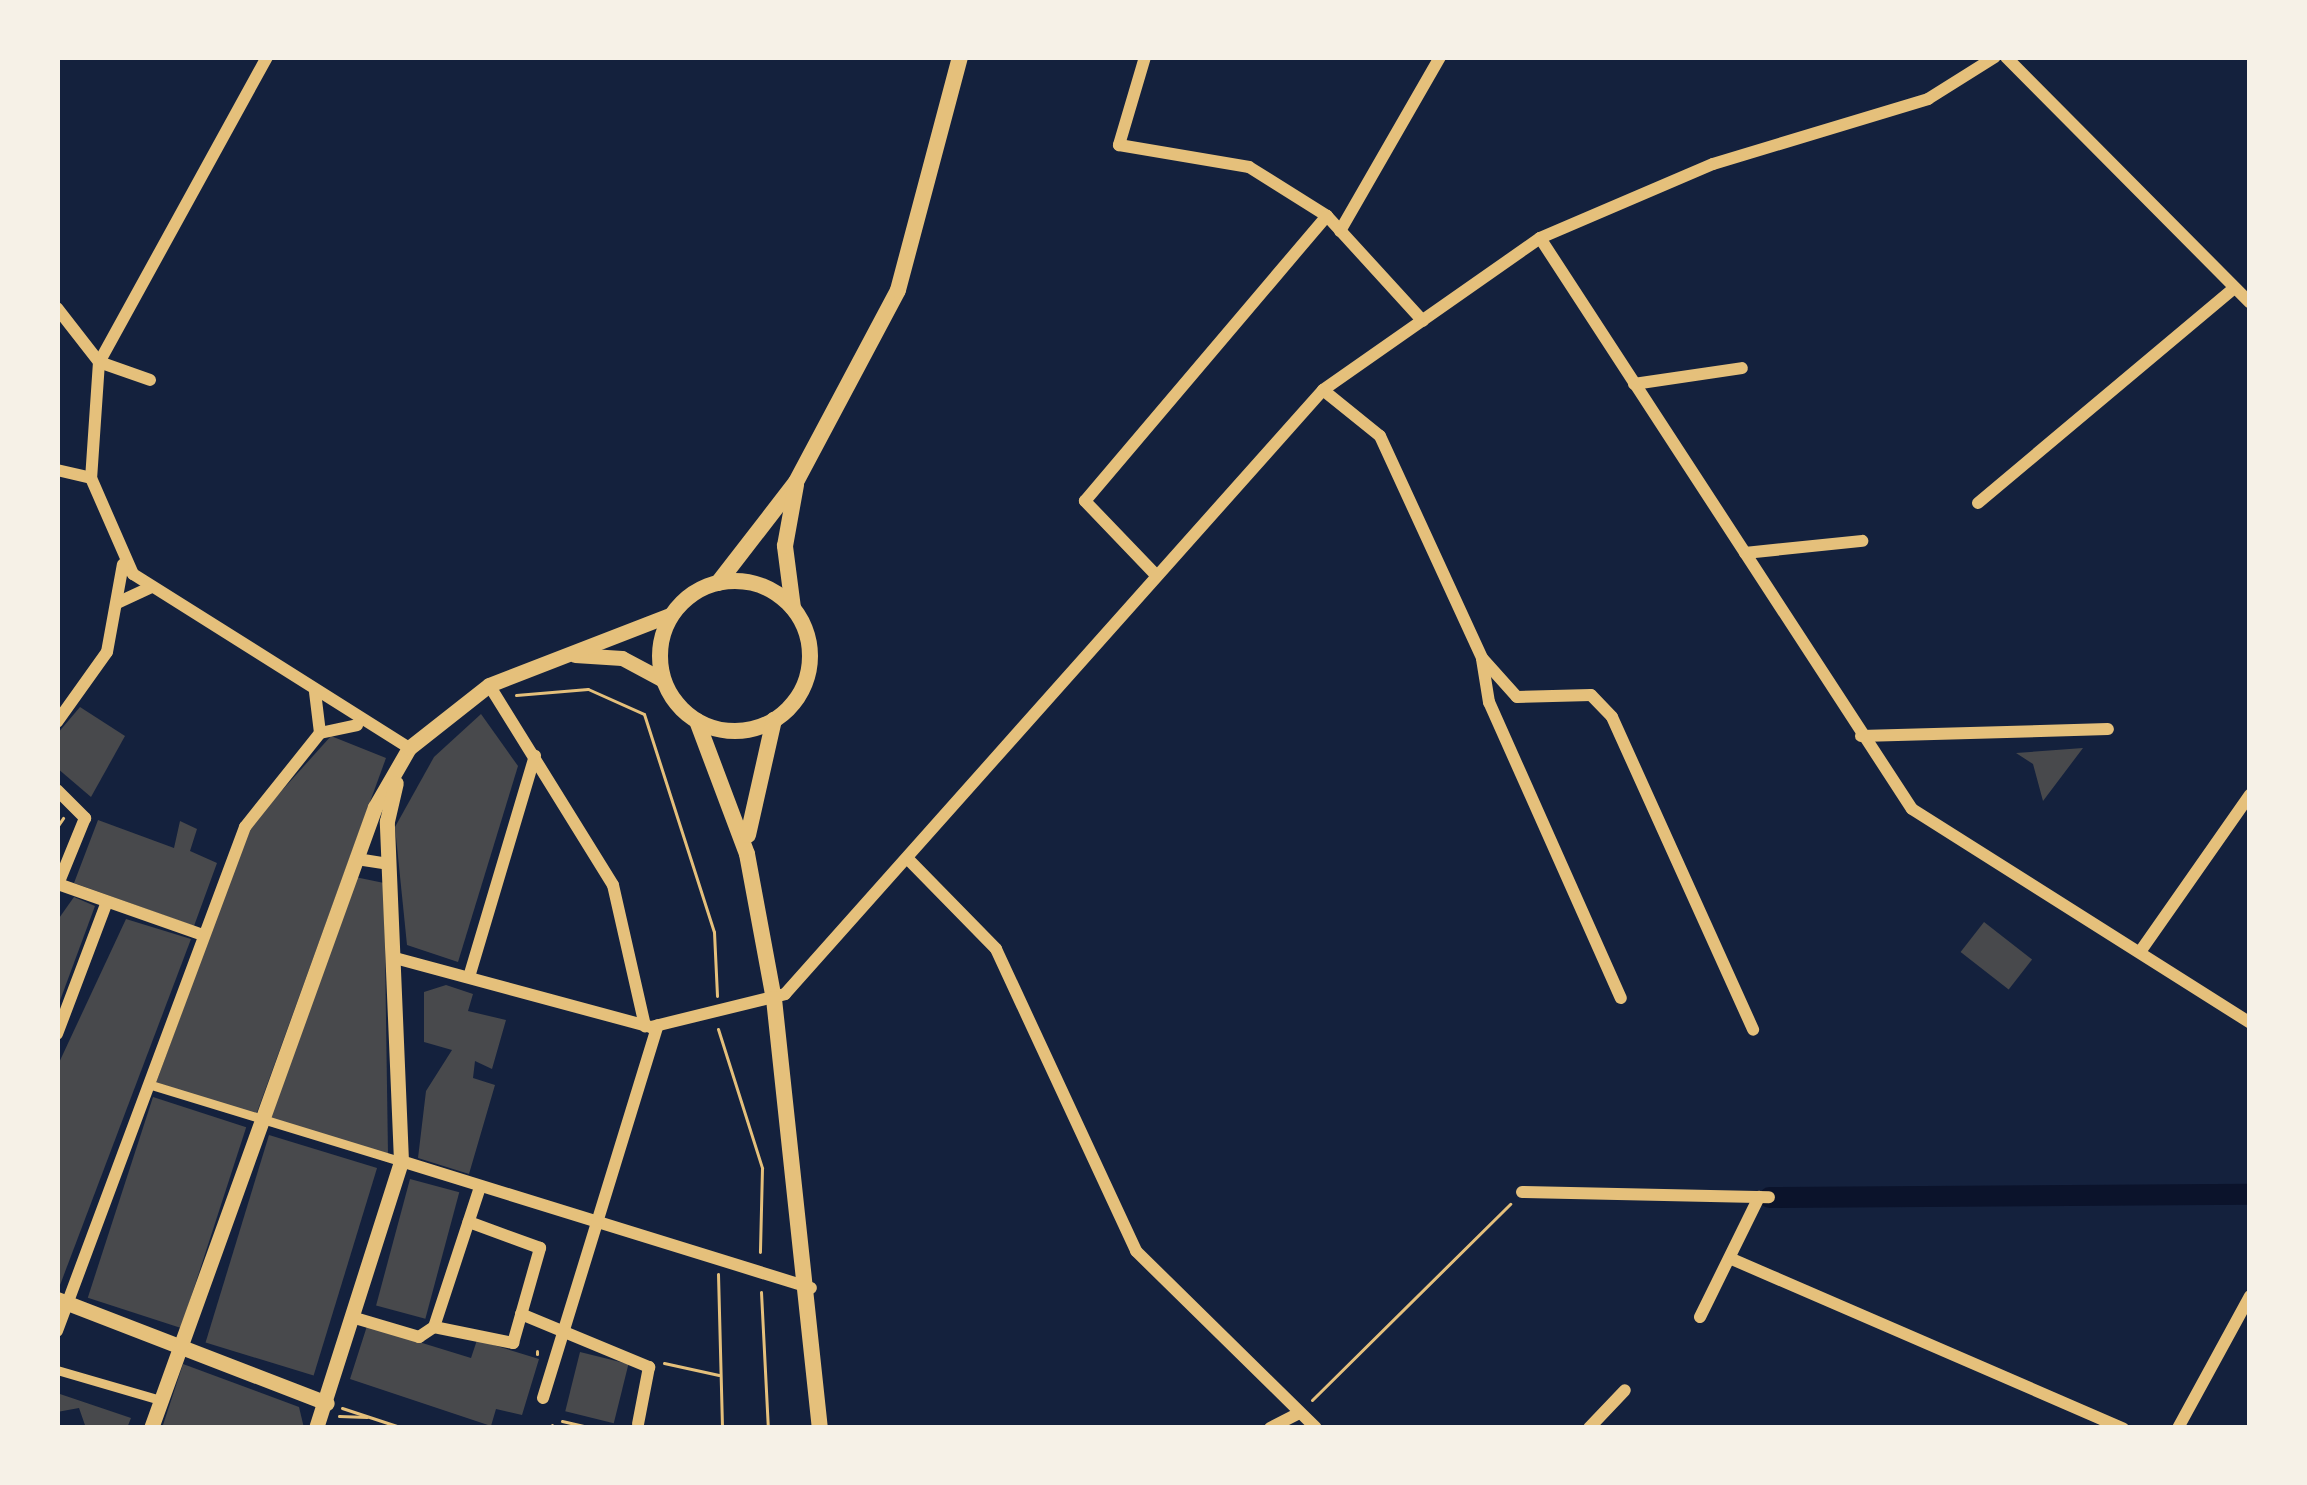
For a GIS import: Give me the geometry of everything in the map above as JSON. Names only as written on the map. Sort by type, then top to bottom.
[{"type":"main road","points":[[820,1428],[812,1288],[773,999],[747,854],[697,721],[664,680],[672,614],[718,583],[796,482],[910,262],[958,58]]},
{"type":"main road","points":[[747,854],[752,780],[773,720],[809,669],[793,609],[785,546],[796,482]]},
{"type":"main road","points":[[718,583],[759,585],[793,609]]},
{"type":"main road","points":[[697,721],[743,731],[773,720]]},
{"type":"street","points":[[267,57],[99,362],[91,478],[124,564],[151,587],[315,691],[358,725],[409,748]]},
{"type":"street","points":[[1144,57],[1118,145],[1249,167],[1328,216],[1423,321]]},
{"type":"street","points":[[1340,231],[1441,57]]},
{"type":"street","points":[[395,958],[652,1026],[773,999],[908,859],[1154,573],[1323,390],[1540,238],[1713,164],[1928,99],[1995,57]]},
{"type":"street","points":[[2006,57],[2250,303]]},
{"type":"street","points":[[1154,573],[1085,501],[1328,216]]},
{"type":"street","points":[[1540,238],[1912,809],[1955,845],[2142,949],[2250,1023]]},
{"type":"street","points":[[1978,503],[2234,288]]},
{"type":"street","points":[[57,308],[99,362],[150,380]]},
{"type":"street","points":[[1634,384],[1742,368]]},
{"type":"street","points":[[1323,390],[1380,436],[1482,658],[1489,702],[1622,998]]},
{"type":"street","points":[[57,470],[91,478]]},
{"type":"street","points":[[1745,553],[1862,542]]},
{"type":"street","points":[[57,722],[106,652],[124,564]]},
{"type":"street","points":[[117,603],[151,587]]},
{"type":"street","points":[[151,1428],[357,859],[409,748],[489,685],[672,614]]},
{"type":"street","points":[[566,655],[622,658],[664,680]]},
{"type":"street","points":[[1482,658],[1517,697],[1592,695],[1612,716],[1753,1030]]},
{"type":"street","points":[[489,685],[613,885],[652,1026],[597,1227],[543,1398]]},
{"type":"street","points":[[315,691],[320,734]]},
{"type":"street","points":[[57,1331],[62,1301],[244,826],[320,734],[358,725]]},
{"type":"street","points":[[1861,736],[2108,729]]},
{"type":"street","points":[[469,977],[535,755]]},
{"type":"street","points":[[316,1428],[334,1408],[400,1161],[390,864],[399,768]]},
{"type":"street","points":[[57,790],[85,818],[58,884],[202,934]]},
{"type":"street","points":[[2142,949],[2250,795]]},
{"type":"street","points":[[357,859],[390,864]]},
{"type":"street","points":[[908,859],[996,950],[1136,1251],[1316,1428]]},
{"type":"street","points":[[57,1034],[107,902]]},
{"type":"street","points":[[148,1084],[597,1227],[812,1288]]},
{"type":"street","points":[[355,1318],[419,1337],[434,1327],[479,1190]]},
{"type":"street","points":[[1522,1192],[1764,1197],[1700,1318]]},
{"type":"street","points":[[434,1327],[513,1342],[540,1248],[469,1222]]},
{"type":"street","points":[[1734,1260],[2123,1428]]},
{"type":"street","points":[[2178,1428],[2250,1296]]},
{"type":"street","points":[[62,1301],[175,1353],[334,1408]]},
{"type":"street","points":[[521,1314],[649,1367],[638,1424]]},
{"type":"street","points":[[57,1370],[160,1400]]},
{"type":"street","points":[[1588,1428],[1625,1390]]},
{"type":"street","points":[[1270,1428],[1298,1414]]},
{"type":"path","points":[[1298,1414],[1522,1192]]},
{"type":"path","points":[[718,1273],[722,1428]]},
{"type":"path","points":[[664,1363],[721,1375]]},
{"type":"path","points":[[334,1408],[404,1428]]},
{"type":"path","points":[[562,1421],[592,1428]]},
{"type":"building","points":[[80,707],[125,736],[91,797],[57,768],[57,734]]},
{"type":"building","points":[[481,714],[518,766],[458,962],[407,945],[395,827],[434,757]]},
{"type":"building","points":[[331,736],[386,758],[256,1115],[156,1083],[250,826]]},
{"type":"building","points":[[2083,748],[2043,801],[2033,764],[2016,753]]},
{"type":"building","points":[[98,820],[174,848],[180,821],[197,829],[190,851],[217,863],[194,926],[74,883]]},
{"type":"building","points":[[355,877],[384,883],[388,1155],[268,1117]]},
{"type":"building","points":[[74,897],[95,906],[58,1006],[57,921]]},
{"type":"building","points":[[126,919],[191,939],[57,1293],[57,1067]]},
{"type":"building","points":[[1984,922],[2032,960],[2009,989],[1961,952]]},
{"type":"building","points":[[446,985],[473,994],[468,1011],[506,1020],[492,1069],[475,1061],[473,1078],[495,1085],[469,1174],[418,1158],[426,1091],[452,1050],[424,1042],[424,992]]},
{"type":"building","points":[[153,1097],[246,1127],[181,1328],[88,1298]]},
{"type":"building","points":[[269,1135],[377,1168],[314,1376],[206,1343]]},
{"type":"building","points":[[410,1179],[459,1192],[425,1319],[376,1306]]},
{"type":"building","points":[[367,1326],[471,1358],[477,1340],[539,1359],[522,1415],[496,1409],[491,1426],[350,1379]]},
{"type":"building","points":[[580,1352],[629,1364],[614,1423],[565,1411]]},
{"type":"building","points":[[183,1364],[299,1407],[304,1428],[162,1428]]},
{"type":"building","points":[[57,1393],[131,1418],[127,1428],[86,1428],[79,1408],[57,1412]]},
{"type":"waterway","points":[[1769,1197],[2250,1194]]}]
